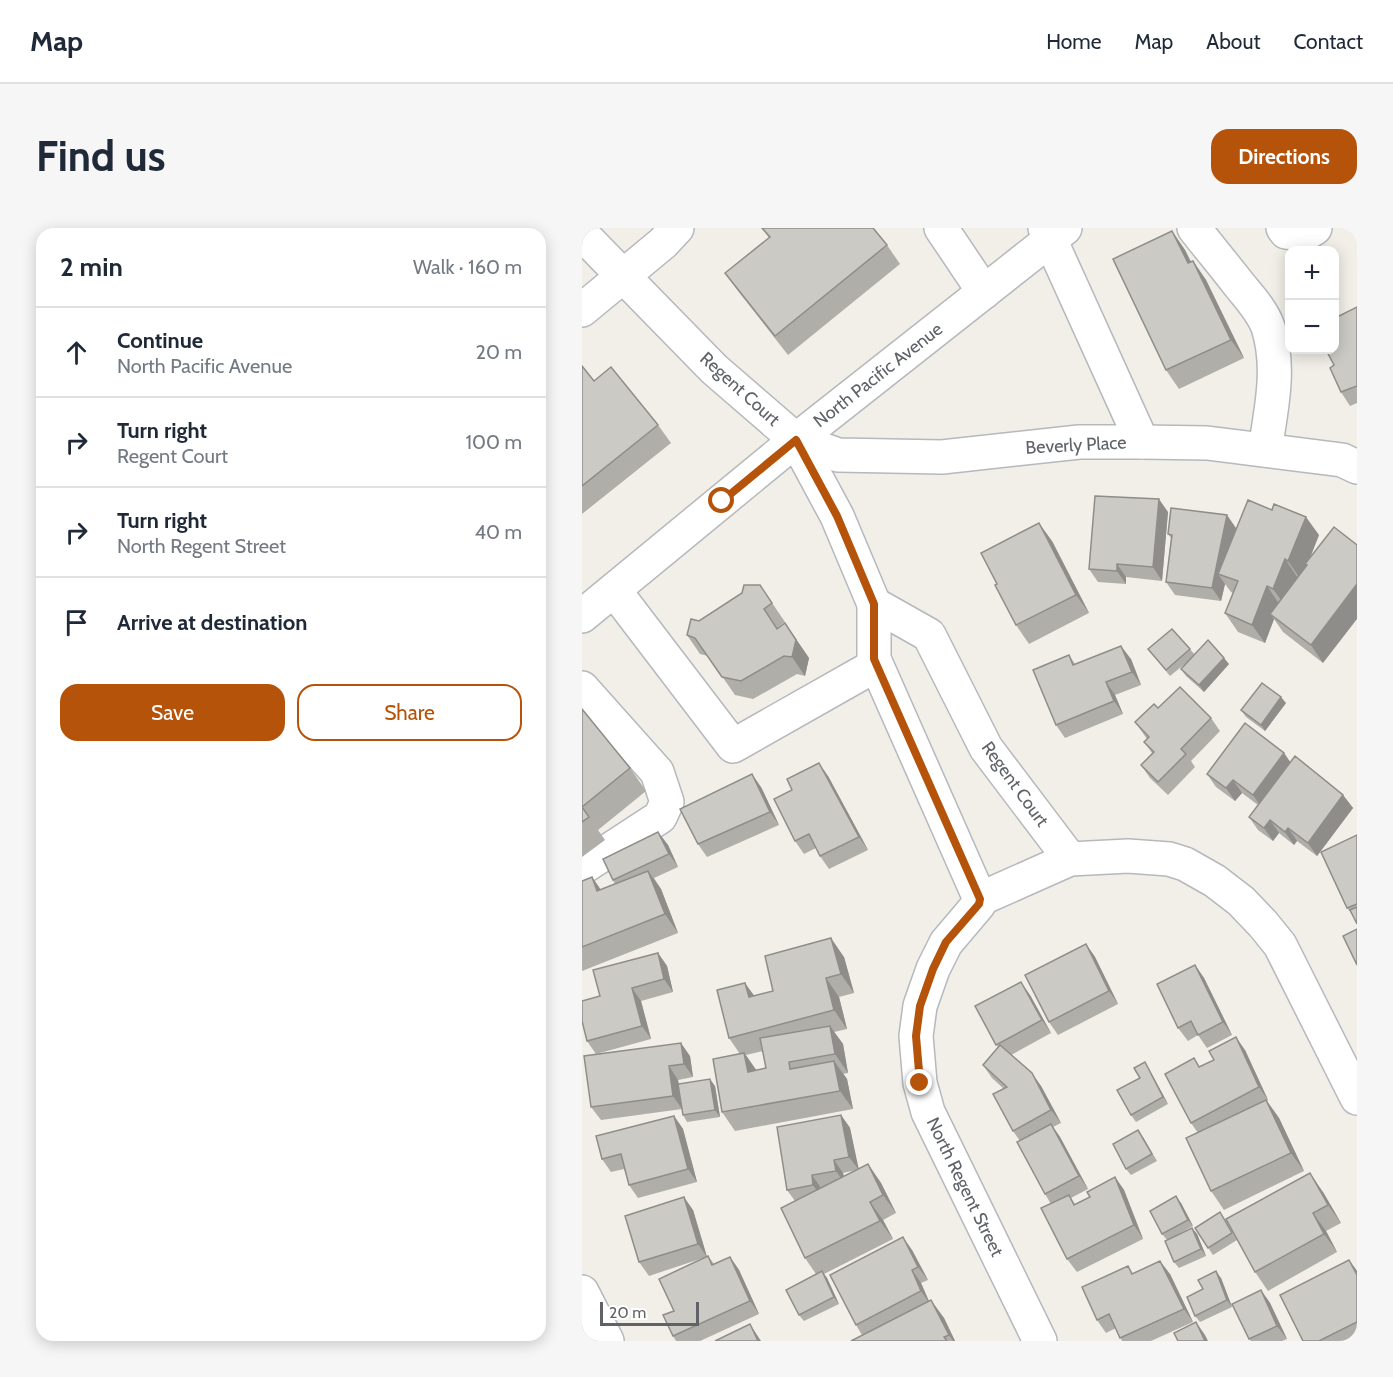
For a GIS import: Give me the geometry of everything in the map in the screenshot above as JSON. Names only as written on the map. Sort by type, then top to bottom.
[{"type":"street","points":[[582,310],[663,243],[677,228]]},
{"type":"street","points":[[941,228],[984,292]]},
{"type":"street","points":[[1194,228],[1260,311],[1267,326],[1274,361],[1274,388],[1265,450]]},
{"type":"street","points":[[1283,228],[1286,232],[1305,234],[1316,228]]},
{"type":"street","points":[[1054,232],[1142,442]]},
{"type":"street","name":"North Pacific Avenue","points":[[582,616],[796,440],[984,292],[1054,232]]},
{"type":"street","name":"Regent Court","points":[[582,234],[714,369],[796,440],[837,516],[874,604],[874,659],[876,665],[980,899]]},
{"type":"street","name":"Beverly Place","points":[[796,440],[838,455],[942,458],[1079,442],[1207,443],[1342,460],[1357,467]]},
{"type":"street","points":[[614,590],[733,746],[876,665]]},
{"type":"street","name":"Regent Court","points":[[874,604],[929,635],[986,748],[1070,859]]},
{"type":"street","points":[[582,688],[657,772],[667,802],[660,817],[582,868]]},
{"type":"street","points":[[980,899],[1070,859],[1128,856],[1169,859],[1185,864],[1215,881],[1241,901],[1280,945],[1357,1098]]},
{"type":"street","name":"North Regent Street","points":[[980,899],[979,904],[946,942],[933,969],[920,1006],[916,1036],[920,1083],[928,1112],[1040,1341]]},
{"type":"street","points":[[582,1292],[607,1341]]},
{"type":"building","points":[[762,228],[873,228],[887,245],[775,336],[725,273],[770,237]]},
{"type":"building","points":[[1172,231],[1188,263],[1193,261],[1231,340],[1166,370],[1113,259]]},
{"type":"building","points":[[1357,307],[1357,386],[1341,392],[1330,368],[1334,365],[1328,354],[1339,354],[1339,316]]},
{"type":"building","points":[[582,366],[594,381],[611,367],[658,425],[582,486]]},
{"type":"building","points":[[1095,496],[1159,499],[1153,567],[1117,564],[1117,571],[1089,569]]},
{"type":"building","points":[[1248,500],[1272,510],[1274,504],[1306,517],[1288,561],[1285,559],[1273,589],[1267,586],[1252,625],[1225,613],[1238,581],[1218,574]]},
{"type":"building","points":[[1171,508],[1227,515],[1212,588],[1166,582],[1172,535],[1168,534]]},
{"type":"building","points":[[1039,523],[1076,595],[1016,625],[981,553]]},
{"type":"building","points":[[1334,527],[1357,545],[1357,584],[1311,645],[1270,614]]},
{"type":"building","points":[[744,585],[760,585],[772,603],[764,609],[777,629],[785,623],[796,640],[792,657],[784,656],[741,681],[722,677],[695,638],[687,635],[691,619],[699,621],[742,593]]},
{"type":"building","points":[[1172,629],[1190,649],[1166,670],[1148,649]]},
{"type":"building","points":[[1208,640],[1224,658],[1199,685],[1181,669]]},
{"type":"building","points":[[1121,646],[1132,672],[1106,682],[1114,701],[1056,725],[1033,670],[1069,655],[1073,665]]},
{"type":"building","points":[[1262,683],[1281,697],[1261,725],[1241,710]]},
{"type":"building","points":[[1180,687],[1211,718],[1181,749],[1186,754],[1158,782],[1141,765],[1154,752],[1144,742],[1149,737],[1135,722],[1154,704],[1158,708]]},
{"type":"building","points":[[582,709],[630,768],[582,807]]},
{"type":"building","points":[[1245,723],[1284,753],[1253,795],[1233,780],[1226,788],[1207,774]]},
{"type":"building","points":[[1295,756],[1343,795],[1308,843],[1288,828],[1285,832],[1270,820],[1264,828],[1249,817]]},
{"type":"building","points":[[819,763],[859,837],[820,856],[809,834],[795,841],[774,799],[792,790],[787,779]]},
{"type":"building","points":[[752,774],[770,812],[698,844],[680,809]]},
{"type":"building","points":[[582,807],[589,817],[582,822]]},
{"type":"building","points":[[658,832],[669,854],[613,880],[603,859]]},
{"type":"building","points":[[1357,835],[1357,904],[1347,908],[1321,852]]},
{"type":"building","points":[[648,871],[665,914],[582,947],[582,881],[592,877],[597,891]]},
{"type":"building","points":[[1357,907],[1357,924],[1350,910]]},
{"type":"building","points":[[1357,929],[1357,965],[1343,936]]},
{"type":"building","points":[[831,938],[841,974],[826,978],[834,1010],[729,1038],[717,990],[745,983],[749,997],[773,991],[765,956]]},
{"type":"building","points":[[1086,944],[1109,991],[1049,1022],[1025,975]]},
{"type":"building","points":[[658,953],[664,979],[632,988],[642,1026],[587,1041],[582,1021],[582,1001],[600,996],[593,970]]},
{"type":"building","points":[[1195,965],[1223,1022],[1198,1035],[1191,1021],[1178,1028],[1157,984]]},
{"type":"building","points":[[1021,982],[1042,1020],[996,1045],[975,1006]]},
{"type":"building","points":[[830,1026],[835,1054],[789,1062],[790,1069],[834,1061],[840,1091],[722,1112],[713,1059],[744,1053],[748,1072],[766,1068],[760,1038]]},
{"type":"building","points":[[1236,1037],[1259,1087],[1191,1123],[1165,1074],[1194,1058],[1199,1067],[1214,1060],[1209,1051]]},
{"type":"building","points":[[681,1043],[684,1064],[669,1066],[673,1096],[591,1107],[584,1056]]},
{"type":"building","points":[[1000,1045],[1032,1073],[1051,1110],[1013,1131],[993,1094],[1007,1087],[983,1065]]},
{"type":"building","points":[[1145,1062],[1163,1097],[1131,1115],[1117,1090],[1140,1078],[1134,1068]]},
{"type":"building","points":[[710,1079],[715,1110],[683,1115],[678,1084]]},
{"type":"building","points":[[1266,1100],[1291,1153],[1211,1191],[1186,1138]]},
{"type":"building","points":[[841,1115],[849,1157],[834,1160],[836,1171],[812,1175],[813,1185],[787,1190],[777,1127]]},
{"type":"building","points":[[674,1116],[688,1169],[629,1185],[621,1154],[602,1159],[596,1136]]},
{"type":"building","points":[[1051,1124],[1079,1176],[1045,1194],[1017,1142]]},
{"type":"building","points":[[1138,1130],[1152,1154],[1126,1169],[1113,1144]]},
{"type":"building","points":[[868,1164],[883,1195],[870,1202],[880,1221],[805,1258],[781,1208]]},
{"type":"building","points":[[1310,1173],[1328,1205],[1313,1213],[1324,1234],[1255,1272],[1226,1219]]},
{"type":"building","points":[[1115,1177],[1134,1225],[1067,1259],[1041,1208],[1069,1195],[1074,1205],[1090,1197],[1087,1192]]},
{"type":"building","points":[[1176,1196],[1188,1220],[1162,1234],[1150,1211]]},
{"type":"building","points":[[684,1197],[698,1244],[639,1262],[625,1216]]},
{"type":"building","points":[[1220,1212],[1232,1233],[1208,1248],[1195,1228]]},
{"type":"building","points":[[1192,1228],[1201,1249],[1174,1262],[1165,1241]]},
{"type":"building","points":[[903,1237],[918,1267],[912,1270],[921,1291],[856,1325],[830,1275]]},
{"type":"building","points":[[708,1256],[712,1265],[730,1257],[750,1301],[673,1336],[663,1315],[674,1311],[659,1279]]},
{"type":"building","points":[[1349,1260],[1357,1275],[1357,1322],[1319,1341],[1303,1341],[1280,1295]]},
{"type":"building","points":[[1160,1261],[1184,1309],[1120,1338],[1109,1314],[1097,1320],[1082,1287],[1128,1266],[1132,1274]]},
{"type":"building","points":[[822,1271],[834,1297],[799,1315],[786,1290]]},
{"type":"building","points":[[1216,1271],[1227,1300],[1195,1316],[1187,1297],[1203,1289],[1198,1280]]},
{"type":"building","points":[[1261,1290],[1277,1326],[1249,1339],[1232,1304]]},
{"type":"building","points":[[931,1300],[949,1335],[944,1337],[947,1341],[851,1341]]},
{"type":"building","points":[[1196,1322],[1205,1341],[1178,1341],[1174,1333]]},
{"type":"building","points":[[750,1324],[758,1341],[715,1341]]},
{"type":"route","points":[[722,501],[796,440],[837,516],[874,604],[874,659],[980,899],[979,904],[946,942],[933,969],[920,1006],[916,1036],[920,1083]]}]
